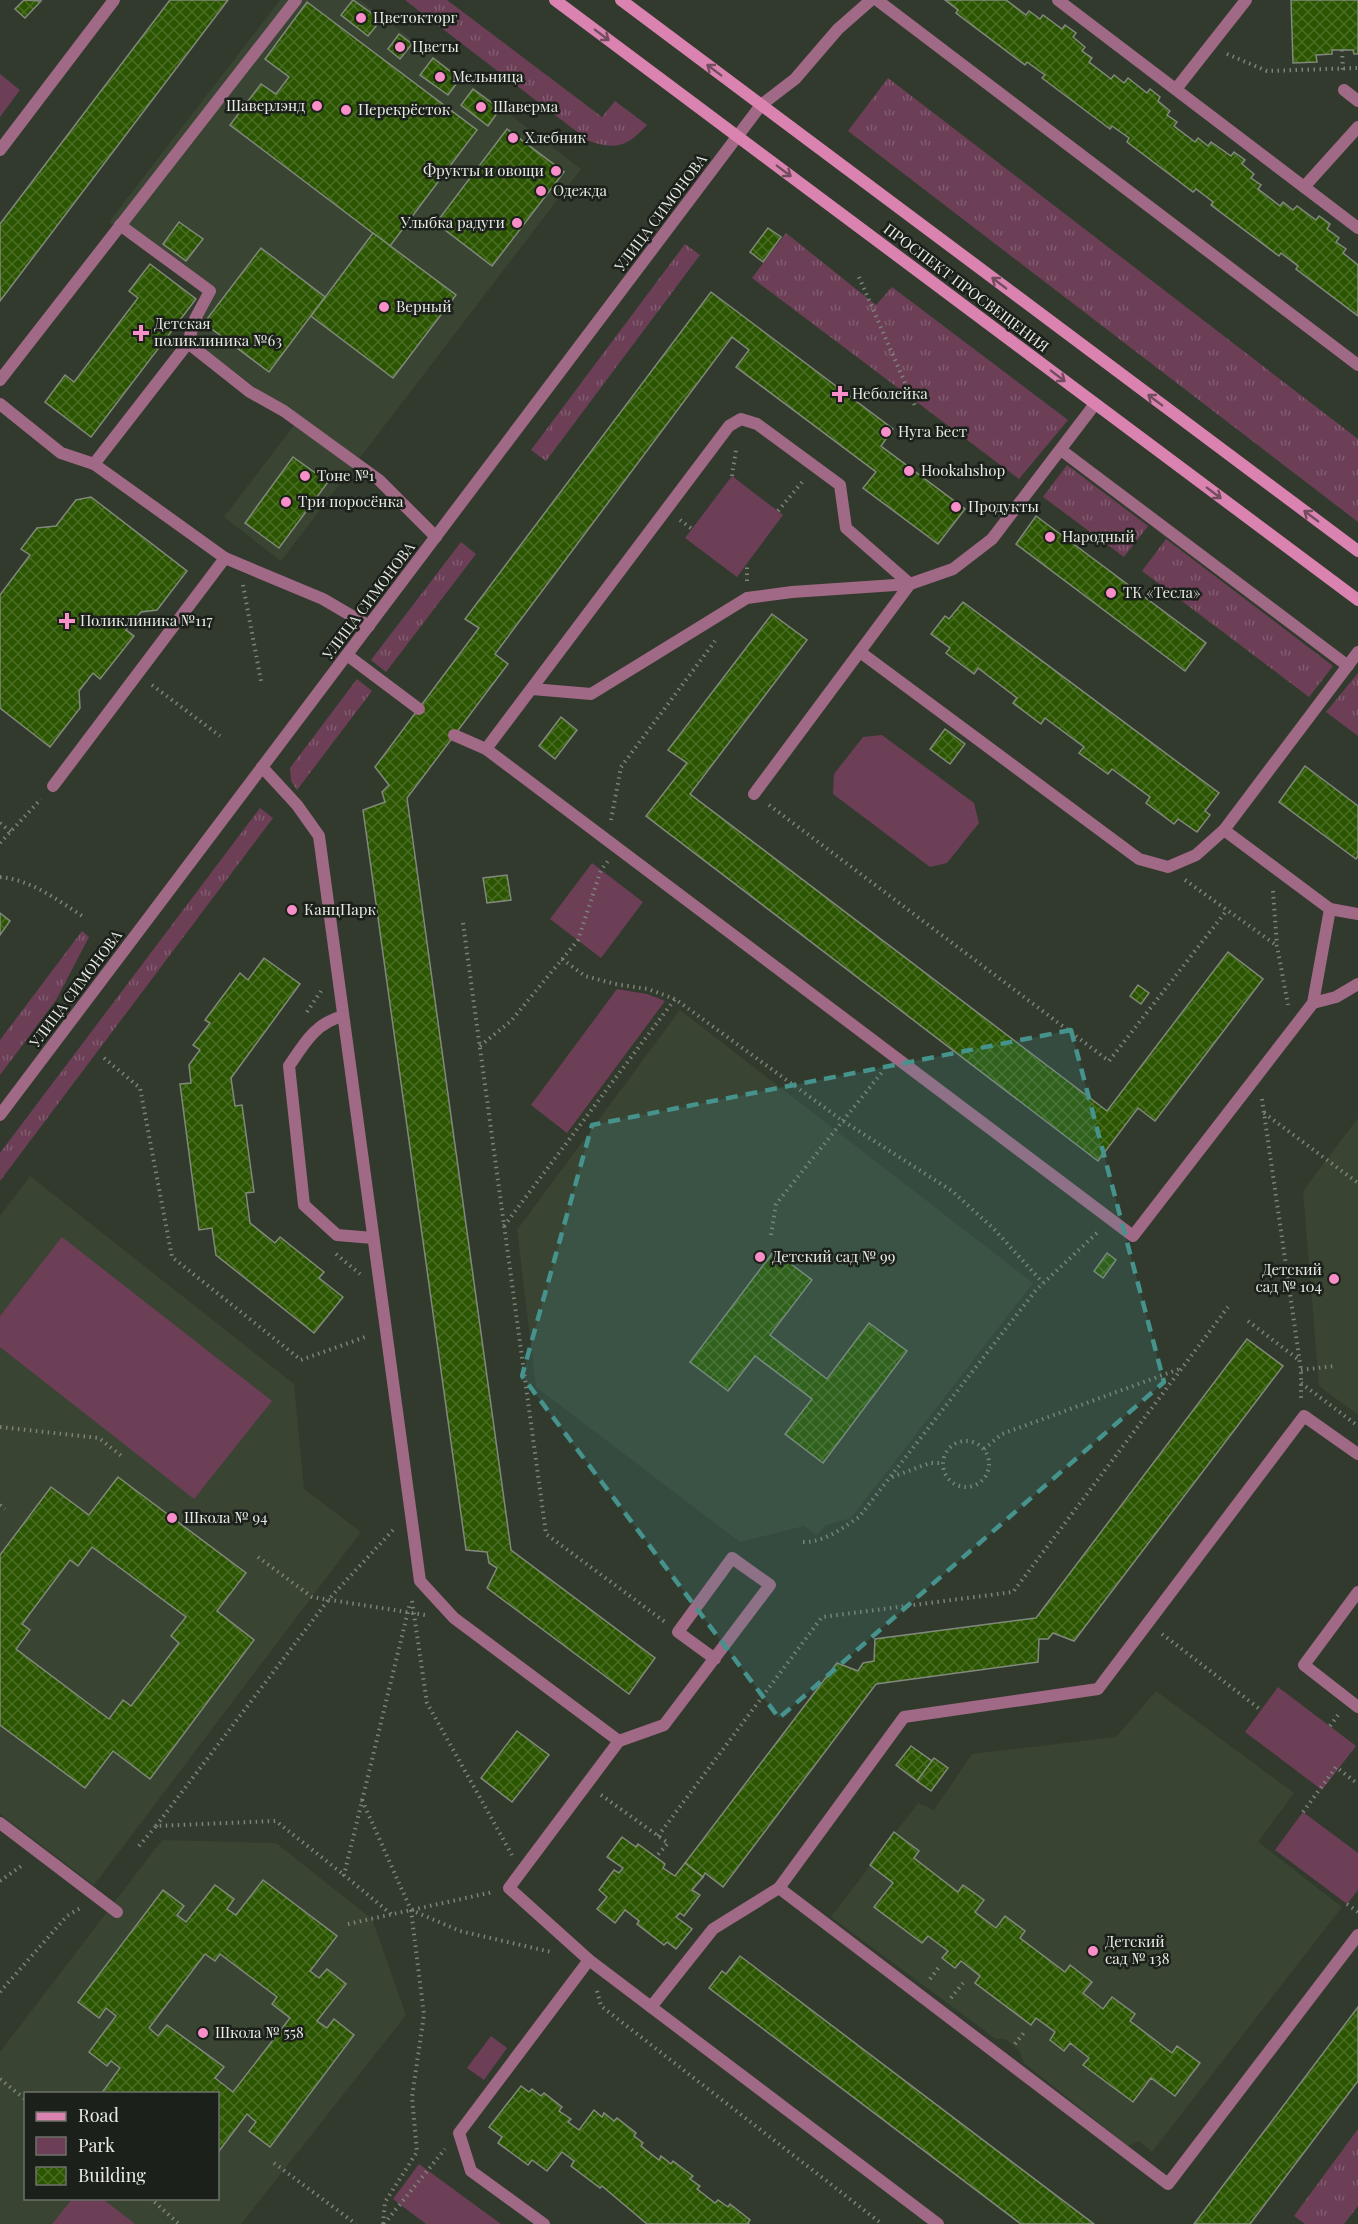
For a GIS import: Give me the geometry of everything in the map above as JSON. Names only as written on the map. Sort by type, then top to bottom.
[{"type":"main road","name":"ПРОСПЕКТ ПРОСВЕЩЕНИЯ","points":[[555,0],[1358,600]]},
{"type":"main road","name":"ПРОСПЕКТ ПРОСВЕЩЕНИЯ","points":[[621,0],[1358,551]]},
{"type":"street","points":[[0,150],[114,0]]},
{"type":"street","points":[[0,380],[296,0]]},
{"type":"street","name":"УЛИЦА СИМОНОВА","points":[[0,1114],[761,105],[795,79],[838,29],[871,0]]},
{"type":"street","points":[[877,0],[1358,365]]},
{"type":"street","points":[[1058,0],[1358,228]]},
{"type":"street","points":[[1176,89],[1246,0]]},
{"type":"street","points":[[1344,90],[1358,101]]},
{"type":"street","points":[[1304,187],[1358,127]]},
{"type":"street","points":[[94,464],[188,343],[195,319],[210,291],[120,225]]},
{"type":"street","points":[[188,343],[250,392],[284,411],[379,480],[436,537]]},
{"type":"street","points":[[0,404],[61,453],[94,464],[225,558],[323,599],[369,626]]},
{"type":"street","points":[[532,689],[591,694],[747,598],[792,592],[910,584],[953,569],[992,538],[1095,404]]},
{"type":"street","points":[[486,749],[729,426],[741,419],[757,424],[840,485],[846,528],[910,584]]},
{"type":"street","points":[[1060,450],[1348,666]]},
{"type":"street","points":[[52,786],[225,558]]},
{"type":"street","points":[[754,794],[910,584]]},
{"type":"street","points":[[860,652],[1139,859],[1167,867],[1196,855],[1224,830],[1358,652]]},
{"type":"street","points":[[347,655],[419,709]]},
{"type":"street","points":[[454,735],[486,749],[607,838],[1134,1236],[1313,1003],[1330,909]]},
{"type":"street","points":[[262,767],[297,805],[318,836],[420,1581],[454,1618],[619,1741]]},
{"type":"street","points":[[1224,830],[1330,909],[1358,914]]},
{"type":"street","points":[[1313,1003],[1336,997],[1358,984]]},
{"type":"street","points":[[343,1016],[330,1019],[313,1031],[289,1066],[304,1205],[337,1235],[373,1238]]},
{"type":"street","points":[[651,2007],[713,1929],[779,1888],[904,1717],[1098,1689],[1304,1416],[1358,1454]]},
{"type":"street","points":[[715,1659],[678,1632],[732,1558],[770,1585],[715,1659],[664,1725],[619,1741],[509,1888],[589,1960],[938,2224]]},
{"type":"street","points":[[1358,1592],[1304,1665],[1358,1707]]},
{"type":"street","points":[[0,1823],[117,1912]]},
{"type":"street","points":[[779,1888],[1168,2184],[1358,1935]]},
{"type":"street","points":[[543,2224],[471,2171],[459,2133],[589,1960]]},
{"type":"path","points":[[1209,47],[1268,71],[1358,68]]},
{"type":"path","points":[[859,277],[916,408]]},
{"type":"path","points":[[778,511],[814,466]]},
{"type":"path","points":[[239,564],[261,681]]},
{"type":"path","points":[[607,838],[621,767],[719,636]]},
{"type":"path","points":[[137,674],[220,735]]},
{"type":"path","points":[[0,843],[52,786]]},
{"type":"path","points":[[754,794],[1109,1061],[1227,910]]},
{"type":"path","points":[[0,824],[10,832]]},
{"type":"path","points":[[480,1046],[511,1021],[578,940],[601,870],[618,847]]},
{"type":"path","points":[[1271,865],[1277,946],[1293,1029]]},
{"type":"path","points":[[1167,867],[1277,946]]},
{"type":"path","points":[[0,877],[35,886],[84,917]]},
{"type":"path","points":[[463,923],[546,1534],[678,1632]]},
{"type":"path","points":[[562,959],[585,976],[648,989],[675,999],[843,1121],[952,1191],[994,1229],[1043,1283]]},
{"type":"path","points":[[504,1226],[675,999]]},
{"type":"path","points":[[771,1235],[776,1204],[895,1056]]},
{"type":"path","points":[[104,1058],[140,1088],[172,1257],[301,1360],[386,1330]]},
{"type":"path","points":[[1258,1074],[1301,1370],[1300,1397],[1304,1416]]},
{"type":"path","points":[[1264,1113],[1358,1183]]},
{"type":"path","points":[[803,1542],[816,1542],[836,1533],[860,1517],[1043,1283],[1111,1219]]},
{"type":"path","points":[[658,1836],[822,1617],[1013,1592],[1228,1307]]},
{"type":"path","points":[[1248,1321],[1299,1360]]},
{"type":"path","points":[[1301,1370],[1334,1366]]},
{"type":"path","points":[[984,1449],[1002,1434],[1183,1367]]},
{"type":"path","points":[[1300,1382],[1358,1426]]},
{"type":"path","points":[[0,1427],[99,1438],[124,1458]]},
{"type":"path","points":[[965,1440],[976,1443],[984,1449],[989,1460],[988,1471],[982,1480],[973,1486],[962,1487],[951,1482],[944,1473],[942,1462],[946,1451],[954,1444],[965,1440]]},
{"type":"path","points":[[890,1477],[930,1463],[942,1462]]},
{"type":"path","points":[[0,1505],[5,1509]]},
{"type":"path","points":[[139,1846],[329,1599],[411,1513]]},
{"type":"path","points":[[258,1557],[312,1597],[408,1614],[454,1618]]},
{"type":"path","points":[[344,1875],[411,1599],[427,1703],[521,1871]]},
{"type":"path","points":[[1147,1623],[1261,1710]]},
{"type":"path","points":[[1303,1812],[1336,1767],[1358,1784]]},
{"type":"path","points":[[586,1784],[668,1843],[656,1857]]},
{"type":"path","points":[[362,1800],[411,1910],[424,2015],[412,2097],[417,2152],[385,2202],[384,2224]]},
{"type":"path","points":[[156,1826],[276,1821],[392,1914]]},
{"type":"path","points":[[0,1881],[39,1853]]},
{"type":"path","points":[[348,1924],[509,1888]]},
{"type":"path","points":[[0,1992],[67,1916],[99,1898]]},
{"type":"path","points":[[1347,1904],[1358,1912]]},
{"type":"path","points":[[411,1910],[459,1931],[556,1953]]},
{"type":"path","points":[[589,1960],[601,2006],[882,2224]]},
{"type":"path","points":[[0,2079],[24,2098]]},
{"type":"path","points":[[384,2224],[459,2133]]},
{"type":"path","points":[[274,2163],[356,2224]]},
{"type":"path","points":[[151,2200],[179,2224]]},
{"type":"highlighted area","points":[[1071,1030],[1164,1382],[779,1718],[522,1376],[592,1125]]},
{"type":"shaded area","points":[[280,0],[360,0],[581,169],[281,561],[224,517],[298,420],[184,333],[210,299],[109,222]]},
{"type":"shaded area","name":"Детский сад № 99","points":[[680,1010],[1033,1283],[851,1518],[826,1525],[817,1535],[804,1526],[740,1542],[536,1387],[517,1230]]},
{"type":"shaded area","name":"Детский сад № 104","points":[[1358,1118],[1358,1415],[1319,1386],[1303,1191]]},
{"type":"shaded area","name":"Школа № 94","points":[[30,1176],[294,1384],[304,1489],[361,1532],[94,1885],[0,1814],[0,1216]]},
{"type":"shaded area","name":"Детский сад № 138","points":[[1156,1691],[1294,1793],[1258,1842],[1342,1907],[1152,2152],[1139,2141],[1128,2146],[1024,2063],[1019,2050],[1005,2039],[996,2039],[831,1917],[918,1803],[934,1810],[972,1754],[1116,1737]]},
{"type":"shaded area","name":"Школа № 558","points":[[162,1840],[276,1843],[372,1919],[406,2015],[241,2224],[0,2224],[0,2052]]},
{"type":"green space","points":[[405,0],[447,0],[602,117],[615,101],[647,125],[621,145],[614,146],[589,141]]},
{"type":"green space","points":[[0,74],[20,90],[0,117]]},
{"type":"green space","points":[[888,78],[1358,439],[1358,522],[848,131]]},
{"type":"green space","points":[[786,233],[876,305],[892,287],[1068,420],[1019,479],[752,278]]},
{"type":"green space","points":[[685,244],[700,255],[546,461],[531,450]]},
{"type":"green space","points":[[1067,465],[1148,526],[1124,557],[1043,497]]},
{"type":"green space","points":[[732,476],[783,515],[737,577],[685,538]]},
{"type":"green space","points":[[1166,539],[1333,666],[1309,697],[1142,571]]},
{"type":"green space","points":[[461,542],[476,554],[386,672],[371,660]]},
{"type":"green space","points":[[1358,673],[1358,736],[1326,712]]},
{"type":"green space","points":[[357,679],[372,691],[297,790],[291,781],[290,768]]},
{"type":"green space","points":[[882,735],[974,803],[979,823],[947,863],[930,867],[833,794],[834,774],[863,737]]},
{"type":"green space","points":[[260,808],[273,818],[0,1181],[0,1153]]},
{"type":"green space","points":[[592,863],[643,902],[601,958],[550,919]]},
{"type":"green space","points":[[82,931],[89,937],[56,1000],[0,1075],[0,1040]]},
{"type":"green space","points":[[617,989],[647,994],[665,1001],[567,1133],[531,1105]]},
{"type":"green space","points":[[62,1237],[272,1401],[194,1499],[0,1347],[0,1316]]},
{"type":"green space","points":[[1278,1687],[1356,1746],[1322,1790],[1245,1732]]},
{"type":"green space","points":[[1303,1812],[1358,1853],[1358,1890],[1347,1904],[1275,1850]]},
{"type":"green space","points":[[491,2036],[507,2048],[484,2080],[467,2068]]},
{"type":"green space","points":[[1358,2129],[1358,2206],[1344,2224],[1305,2224],[1294,2216]]},
{"type":"green space","points":[[419,2164],[501,2224],[426,2224],[393,2199]]},
{"type":"green space","points":[[71,2200],[104,2200],[135,2224],[52,2224]]},
{"type":"building","points":[[24,0],[41,1],[25,18],[15,9]]},
{"type":"building","points":[[170,0],[228,0],[0,301],[0,224]]},
{"type":"building","name":"Цветокторг","points":[[353,0],[381,20],[368,36],[341,15]]},
{"type":"building","points":[[945,0],[1006,0],[1026,15],[1029,11],[1040,19],[1043,15],[1062,29],[1065,25],[1076,33],[1073,37],[1085,47],[1082,51],[1092,58],[1089,62],[1111,79],[1114,75],[1124,83],[1128,78],[1147,93],[1150,89],[1160,97],[1158,101],[1170,111],[1167,115],[1177,122],[1174,126],[1195,142],[1198,138],[1208,146],[1211,142],[1231,156],[1234,152],[1245,160],[1242,164],[1254,174],[1251,178],[1261,185],[1258,189],[1280,206],[1283,202],[1293,210],[1297,206],[1316,220],[1319,216],[1330,224],[1327,229],[1339,238],[1336,242],[1346,249],[1343,253],[1358,265],[1358,316],[1296,269],[1298,266],[1281,253],[1279,256],[1211,205],[1213,202],[1208,198],[1196,189],[1193,192],[1127,142],[1129,138],[1112,126],[1110,129],[1042,78],[1045,75],[1027,62],[1025,65],[956,13],[958,10]]},
{"type":"building","points":[[1291,0],[1358,0],[1358,54],[1354,54],[1353,50],[1332,50],[1332,54],[1316,55],[1317,62],[1293,63]]},
{"type":"building","name":"Перекрёсток","points":[[307,2],[477,130],[390,246],[230,125],[261,84],[276,94],[289,77],[265,59]]},
{"type":"building","name":"Цветы","points":[[399,34],[412,44],[400,59],[388,49]]},
{"type":"building","name":"Мельница","points":[[433,58],[460,79],[448,95],[420,75]]},
{"type":"building","name":"Шаверма","points":[[473,89],[500,109],[488,126],[461,105]]},
{"type":"building","points":[[507,129],[564,172],[492,266],[436,223]]},
{"type":"building","points":[[179,222],[203,239],[186,261],[163,244]]},
{"type":"building","points":[[768,228],[781,237],[763,262],[750,252]]},
{"type":"building","points":[[373,233],[456,295],[393,378],[311,316]]},
{"type":"building","points":[[261,248],[325,297],[269,372],[204,323]]},
{"type":"building","name":"Детская поликлиника №63","points":[[150,264],[196,299],[91,437],[45,402],[65,375],[74,382],[138,298],[129,291]]},
{"type":"building","points":[[711,292],[893,429],[881,446],[965,509],[938,544],[863,488],[876,472],[736,367],[749,350],[732,337],[495,654],[508,664],[407,798],[511,1550],[655,1658],[629,1694],[487,1588],[497,1568],[489,1563],[487,1552],[466,1550],[363,810],[385,802],[382,792],[389,785],[375,767],[479,628],[465,619]]},
{"type":"building","name":"Три поросёнка","points":[[293,457],[328,482],[279,548],[245,523]]},
{"type":"building","name":"Поликлиника №117","points":[[91,497],[187,571],[157,610],[141,612],[126,630],[134,636],[100,679],[93,673],[79,691],[80,708],[50,747],[0,708],[0,595],[30,555],[21,549],[37,528],[56,526],[76,500]]},
{"type":"building","name":"ТК «Тесла»","points":[[1036,516],[1206,643],[1185,671],[1016,544]]},
{"type":"building","points":[[963,602],[1219,793],[1205,811],[1210,815],[1197,832],[1178,819],[1174,824],[1146,803],[1150,797],[1112,769],[1108,774],[1079,753],[1084,747],[1045,718],[1041,724],[1013,703],[1017,698],[978,668],[974,674],[946,653],[950,648],[931,634],[945,616],[949,619]]},
{"type":"building","points":[[772,614],[807,640],[690,794],[1107,1111],[1228,952],[1263,979],[1155,1121],[1138,1108],[1098,1161],[646,816],[687,763],[668,750]]},
{"type":"building","points":[[561,717],[577,730],[555,759],[539,746]]},
{"type":"building","points":[[945,729],[965,744],[950,764],[930,749]]},
{"type":"building","points":[[1305,766],[1358,806],[1358,856],[1356,859],[1279,802]]},
{"type":"building","points":[[507,875],[511,900],[487,903],[483,878]]},
{"type":"building","points":[[0,913],[10,921],[0,935]]},
{"type":"building","points":[[264,958],[300,984],[231,1078],[235,1106],[242,1105],[254,1192],[246,1193],[250,1223],[275,1243],[280,1237],[324,1272],[319,1278],[343,1297],[314,1333],[216,1255],[212,1228],[199,1230],[180,1084],[191,1083],[189,1065],[200,1050],[193,1045],[210,1023],[205,1020],[240,973],[248,980]]},
{"type":"building","points":[[1138,985],[1149,993],[1141,1004],[1130,996]]},
{"type":"building","points":[[774,1251],[812,1280],[770,1335],[827,1379],[869,1323],[907,1351],[823,1463],[785,1434],[812,1399],[755,1356],[728,1391],[690,1362]]},
{"type":"building","points":[[1107,1253],[1116,1260],[1103,1278],[1094,1271]]},
{"type":"building","points":[[1247,1339],[1283,1366],[1074,1641],[1053,1633],[1048,1639],[1039,1639],[1038,1662],[876,1684],[723,1887],[705,1873],[703,1877],[685,1863],[837,1663],[858,1671],[863,1663],[874,1661],[875,1639],[1036,1618]]},
{"type":"building","points":[[118,1477],[246,1573],[217,1611],[254,1640],[150,1779],[113,1751],[85,1788],[0,1725],[0,1555],[51,1487],[89,1515]],"holes":[[[92,1547],[186,1617],[171,1636],[179,1643],[131,1706],[123,1700],[109,1719],[16,1649],[30,1630],[22,1624],[70,1560],[78,1566]]]},
{"type":"building","points":[[517,1731],[549,1755],[512,1802],[481,1778]]},
{"type":"building","points":[[911,1746],[932,1761],[917,1781],[896,1765]]},
{"type":"building","points":[[934,1758],[948,1768],[931,1791],[917,1781]]},
{"type":"building","points":[[894,1832],[919,1851],[914,1858],[958,1892],[963,1885],[984,1900],[975,1912],[996,1928],[1005,1916],[1025,1931],[1020,1938],[1065,1972],[1070,1965],[1092,1982],[1083,1993],[1103,2009],[1112,1997],[1135,2014],[1130,2021],[1172,2053],[1177,2046],[1200,2063],[1175,2096],[1151,2078],[1133,2102],[1083,2065],[1089,2058],[1070,2043],[1064,2051],[1050,2040],[1055,2032],[1036,2018],[1031,2025],[975,1983],[980,1976],[961,1961],[955,1968],[942,1958],[948,1951],[928,1936],[922,1943],[874,1907],[893,1883],[870,1865]]},
{"type":"building","points":[[622,1837],[636,1847],[638,1844],[665,1864],[663,1868],[675,1876],[685,1863],[703,1877],[692,1890],[700,1895],[684,1916],[680,1913],[676,1917],[692,1929],[676,1949],[667,1942],[664,1945],[637,1924],[639,1921],[625,1910],[615,1923],[597,1909],[607,1897],[599,1890],[614,1870],[619,1873],[623,1868],[607,1857]]},
{"type":"building","points":[[263,1880],[337,1936],[310,1971],[319,1978],[327,1969],[346,1984],[317,2021],[327,2028],[334,2019],[354,2035],[270,2147],[249,2131],[256,2122],[247,2114],[219,2151],[219,2092],[102,2092],[120,2068],[111,2061],[107,2066],[89,2052],[116,2016],[106,2008],[99,2018],[78,2002],[163,1890],[184,1906],[177,1915],[186,1922],[215,1885],[234,1899],[227,1909],[236,1915]],"holes":[[[205,1954],[215,1961],[220,1954],[277,1997],[272,2004],[290,2018],[233,2092],[215,2078],[224,2067],[167,2025],[158,2036],[149,2028]]]},
{"type":"building","points":[[740,1956],[1094,2224],[1021,2224],[709,1988],[722,1971],[726,1974]]},
{"type":"building","points":[[1358,2007],[1358,2081],[1250,2224],[1194,2224]]},
{"type":"building","points":[[521,2086],[529,2092],[532,2089],[541,2096],[544,2093],[562,2107],[559,2111],[571,2119],[568,2122],[579,2130],[594,2110],[602,2117],[604,2113],[614,2121],[617,2118],[636,2133],[634,2136],[643,2143],[641,2146],[659,2160],[661,2156],[671,2164],[673,2161],[693,2176],[690,2179],[700,2186],[697,2189],[715,2203],[718,2200],[728,2207],[730,2204],[750,2220],[749,2224],[647,2224],[602,2186],[600,2188],[571,2166],[574,2161],[562,2152],[547,2171],[532,2160],[528,2165],[498,2143],[502,2137],[489,2127]]},
{"type":"place","name":"Цветокторг","points":[[361,18]]},
{"type":"place","name":"Цветы","points":[[400,47]]},
{"type":"place","name":"Мельница","points":[[440,77]]},
{"type":"place","name":"Шаверлэнд","points":[[317,106]]},
{"type":"place","name":"Шаверма","points":[[481,107]]},
{"type":"place","name":"Перекрёсток","points":[[346,110]]},
{"type":"place","name":"Хлебник","points":[[513,138]]},
{"type":"place","name":"Фрукты и овощи","points":[[556,171]]},
{"type":"place","name":"Одежда","points":[[541,191]]},
{"type":"place","name":"Улыбка радуги","points":[[517,223]]},
{"type":"place","name":"Верный","points":[[384,307]]},
{"type":"place","name":"Детская поликлиника №63","points":[[141,333]]},
{"type":"place","name":"Неболейка","points":[[840,394]]},
{"type":"place","name":"Нуга Бест","points":[[886,432]]},
{"type":"place","name":"Hookahshop","points":[[909,471]]},
{"type":"place","name":"Тоне №1","points":[[305,476]]},
{"type":"place","name":"Три поросёнка","points":[[286,502]]},
{"type":"place","name":"Продукты","points":[[956,507]]},
{"type":"place","name":"Народный","points":[[1050,537]]},
{"type":"place","name":"ТК «Тесла»","points":[[1111,593]]},
{"type":"place","name":"Поликлиника №117","points":[[67,621]]},
{"type":"place","name":"КанцПарк","points":[[292,910]]},
{"type":"place","name":"Детский сад № 99","points":[[760,1257]]},
{"type":"place","name":"Детский сад № 104","points":[[1334,1279]]},
{"type":"place","name":"Школа № 94","points":[[172,1518]]},
{"type":"place","name":"Детский сад № 138","points":[[1093,1951]]},
{"type":"place","name":"Школа № 558","points":[[203,2033]]}]
